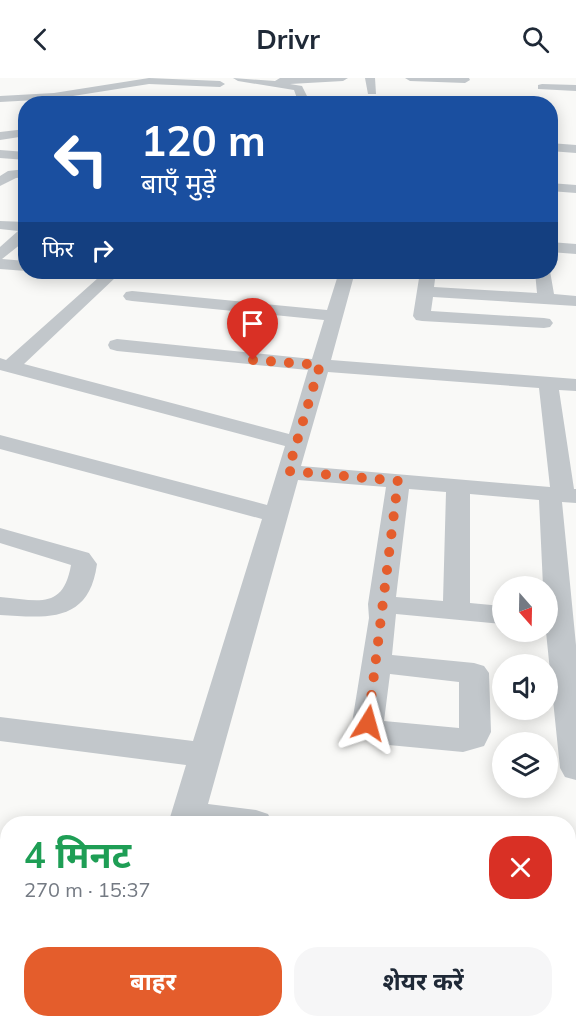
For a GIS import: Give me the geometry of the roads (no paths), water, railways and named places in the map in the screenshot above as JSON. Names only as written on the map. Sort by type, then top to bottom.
[{"type":"street","points":[[89,78],[101,78]]},
{"type":"street","points":[[54,96],[163,78]]},
{"type":"street","points":[[238,78],[258,81],[343,78]]},
{"type":"street","points":[[370,78],[372,92]]},
{"type":"street","points":[[410,78],[461,90]]},
{"type":"street","points":[[250,96],[258,81]]},
{"type":"street","points":[[280,81],[298,88],[353,87]]},
{"type":"street","points":[[146,82],[220,84]]},
{"type":"street","points":[[130,84],[130,96]]},
{"type":"street","points":[[542,87],[576,88]]},
{"type":"street","points":[[298,88],[301,96]]},
{"type":"street","points":[[0,99],[18,98]]},
{"type":"street","points":[[0,110],[18,118]]},
{"type":"street","points":[[0,136],[18,125]]},
{"type":"street","points":[[558,148],[576,149]]},
{"type":"street","points":[[1,154],[18,155]]},
{"type":"street","points":[[0,182],[18,174]]},
{"type":"street","points":[[558,188],[576,189]]},
{"type":"street","points":[[0,225],[18,226]]},
{"type":"street","points":[[0,255],[18,239]]},
{"type":"street","points":[[558,248],[576,249]]},
{"type":"street","points":[[0,264],[18,265]]},
{"type":"street","points":[[5,365],[106,279]]},
{"type":"street","points":[[187,816],[345,279]]},
{"type":"street","points":[[427,279],[422,316],[544,331],[543,279]]},
{"type":"street","points":[[425,291],[479,289],[576,302]]},
{"type":"street","points":[[132,296],[334,315]]},
{"type":"street","points":[[117,345],[253,360],[576,385]]},
{"type":"street","points":[[5,365],[297,443]]},
{"type":"street","points":[[548,383],[563,495],[561,621],[576,768]]},
{"type":"street","points":[[0,442],[277,515]]},
{"type":"street","points":[[288,471],[563,495]]},
{"type":"street","points":[[376,663],[398,481]]},
{"type":"street","points":[[456,610],[458,486]]},
{"type":"street","points":[[0,535],[80,559],[84,564],[77,592],[65,605],[48,609],[0,606]]},
{"type":"street","points":[[382,604],[492,614]]},
{"type":"street","points":[[0,729],[206,755]]}]
